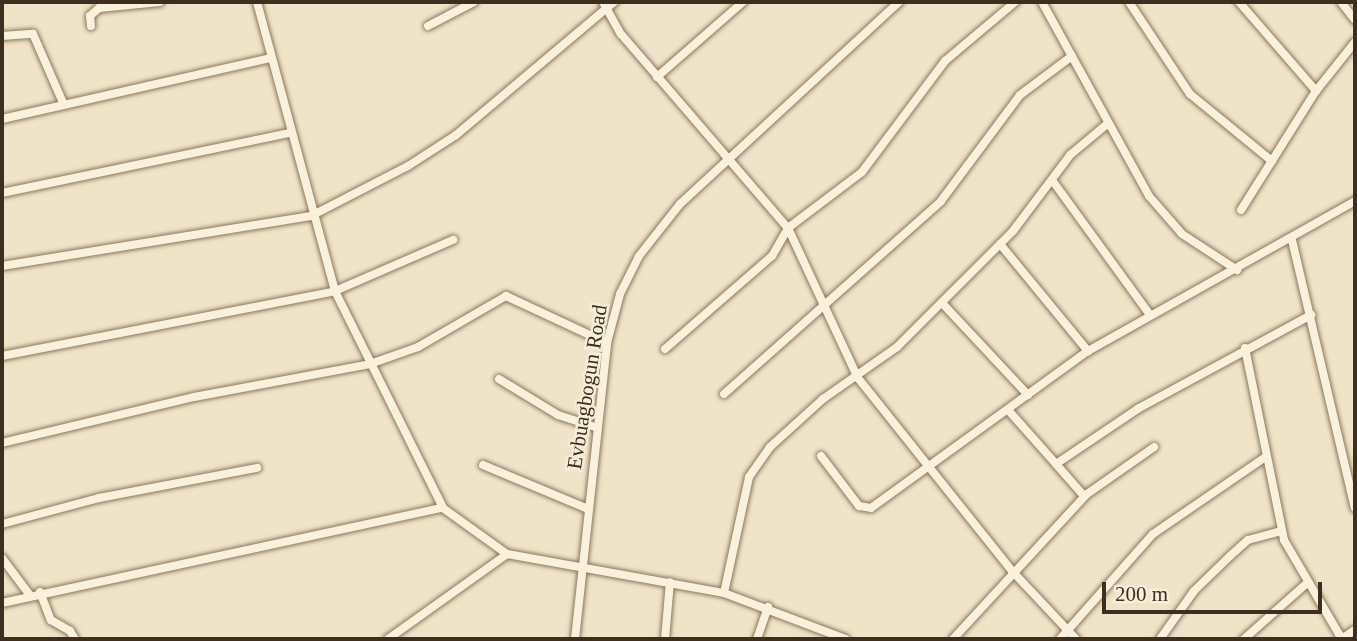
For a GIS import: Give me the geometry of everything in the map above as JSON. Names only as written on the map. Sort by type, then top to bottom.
[{"type":"street","points":[[91,26],[90,16],[99,8],[160,2]]},
{"type":"street","points":[[257,2],[311,216],[335,291],[443,508],[508,554],[724,593],[768,607],[844,639]]},
{"type":"street","points":[[428,26],[474,2]]},
{"type":"street","points":[[657,77],[743,2]]},
{"type":"street","name":"Evbuagbogun Road","points":[[575,639],[595,427],[607,343],[620,294],[639,256],[680,204],[898,2]]},
{"type":"street","points":[[665,349],[772,256],[788,228],[862,172],[945,61],[1014,2]]},
{"type":"street","points":[[1042,2],[1106,125],[1169,221],[1237,270]]},
{"type":"street","points":[[1129,2],[1190,94],[1272,161]]},
{"type":"street","points":[[1239,2],[1317,91]]},
{"type":"street","points":[[1341,2],[1355,20]]},
{"type":"street","points":[[2,266],[311,216],[408,166],[456,135],[608,4],[621,34],[788,228],[826,303],[858,378],[1013,572],[1076,639]]},
{"type":"street","points":[[2,36],[33,34],[64,105]]},
{"type":"street","points":[[1241,210],[1317,91],[1355,42]]},
{"type":"street","points":[[724,394],[940,201],[1033,80],[1072,56]]},
{"type":"street","points":[[2,119],[270,58]]},
{"type":"street","points":[[724,593],[749,477],[779,439],[823,399],[858,378],[942,303],[1000,244],[1070,155],[1106,125]]},
{"type":"street","points":[[2,193],[290,133]]},
{"type":"street","points":[[1052,180],[1150,315]]},
{"type":"street","points":[[821,456],[859,506],[866,509],[880,504],[925,465],[1009,411],[1087,351],[1292,240],[1355,201]]},
{"type":"street","points":[[2,356],[335,291],[453,240]]},
{"type":"street","points":[[1292,240],[1355,508]]},
{"type":"street","points":[[1000,244],[1087,351]]},
{"type":"street","points":[[2,443],[194,397],[370,364],[418,347],[506,296],[607,343]]},
{"type":"street","points":[[942,303],[1028,395]]},
{"type":"street","points":[[1056,464],[1139,408],[1245,348],[1311,315]]},
{"type":"street","points":[[1245,348],[1264,458],[1282,531],[1307,583],[1343,639],[1355,630]]},
{"type":"street","points":[[499,379],[558,415],[595,427]]},
{"type":"street","points":[[1009,411],[1084,496]]},
{"type":"street","points":[[953,639],[1084,496],[1154,447]]},
{"type":"street","points":[[1060,639],[1153,534],[1264,458]]},
{"type":"street","points":[[483,465],[588,509]]},
{"type":"street","points":[[2,524],[99,498],[257,468]]},
{"type":"street","points":[[2,603],[29,594],[443,508]]},
{"type":"street","points":[[1160,639],[1194,591],[1239,548],[1260,535],[1282,531]]},
{"type":"street","points":[[388,639],[508,554]]},
{"type":"street","points":[[2,558],[29,594]]},
{"type":"street","points":[[666,639],[670,582]]},
{"type":"street","points":[[1244,639],[1307,583]]},
{"type":"street","points":[[40,592],[51,620],[70,631],[75,639]]},
{"type":"street","points":[[757,639],[768,607]]}]
